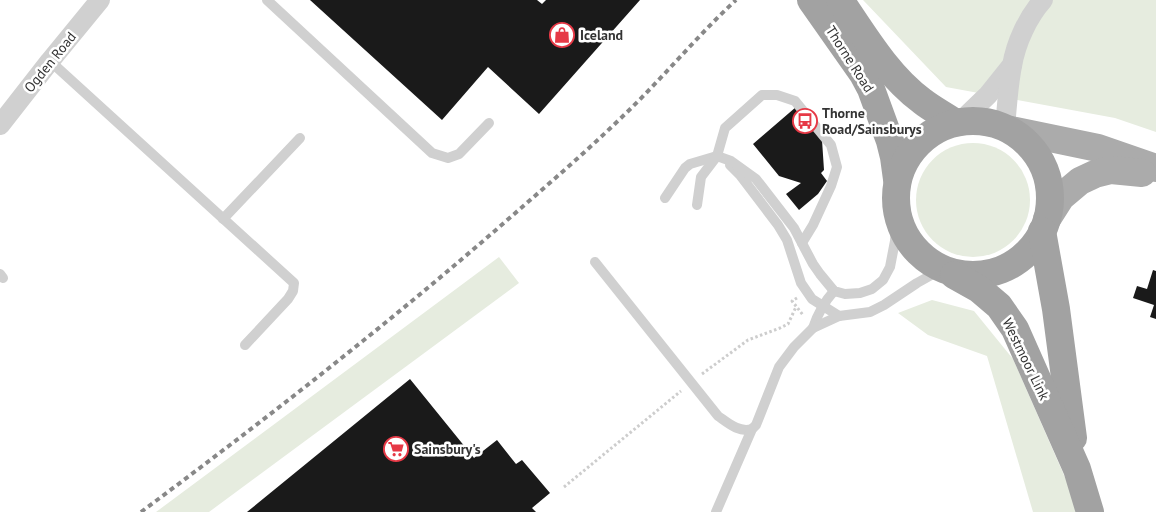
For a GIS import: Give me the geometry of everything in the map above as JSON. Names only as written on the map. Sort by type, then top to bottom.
[{"type":"highway","name":"Thorne Road","points":[[811,0],[871,88],[890,141],[897,180]]},
{"type":"highway","name":"Thorne Road","points":[[840,0],[884,63],[902,84],[921,101],[958,121]]},
{"type":"highway","points":[[958,121],[985,121],[1008,128],[1026,141],[1038,157],[1048,180],[1050,200],[1045,225],[1035,244],[1021,258],[1004,268],[984,274],[968,275],[945,270],[932,264],[919,254],[908,241],[897,217],[897,180],[902,165],[918,142],[940,127],[958,121]]},
{"type":"highway","name":"Westmoor Link","points":[[1045,225],[1077,469]]},
{"type":"highway","name":"Westmoor Link","points":[[945,270],[979,288],[999,306],[1015,329],[1077,469],[1090,512]]},
{"type":"main road","points":[[1008,128],[1098,148],[1156,168]]},
{"type":"main road","points":[[1045,225],[1061,197],[1080,181],[1095,174],[1111,170],[1156,174]]},
{"type":"street","name":"Ogden Road","points":[[0,125],[100,0]]},
{"type":"street","points":[[1008,128],[1012,65],[1021,37],[1034,10],[1044,0]]},
{"type":"street","points":[[958,121],[988,96],[1012,65]]},
{"type":"lane","points":[[267,0],[432,153],[448,158],[460,154],[489,123]]},
{"type":"lane","points":[[50,61],[294,283],[293,291],[288,299],[245,345]]},
{"type":"lane","points":[[697,205],[701,177],[717,156],[725,128],[762,95],[777,95],[795,101],[831,145],[837,167],[832,186],[814,225],[802,243]]},
{"type":"lane","points":[[223,219],[300,138]]},
{"type":"lane","points":[[665,198],[685,168],[690,164],[717,156],[731,161],[756,179],[794,228],[813,264],[834,291],[845,294],[860,293],[872,289],[883,280],[890,267],[897,217]]},
{"type":"lane","points":[[717,156],[728,163],[740,175],[778,225],[787,240],[801,282],[812,299],[839,316]]},
{"type":"lane","points":[[595,262],[718,416],[731,426],[746,431],[752,429]]},
{"type":"lane","points":[[716,512],[752,429],[756,425],[779,368],[794,347],[813,328],[839,316],[870,312],[917,283],[945,270]]},
{"type":"lane","points":[[813,328],[822,305],[834,291]]},
{"type":"path","points":[[564,487],[691,383],[748,340],[788,324],[796,307]]},
{"type":"shaded area","points":[[863,0],[1156,0],[1156,132],[1115,118],[946,87]]},
{"type":"shaded area","points":[[973,143],[995,148],[1013,160],[1025,178],[1030,200],[1025,222],[1013,240],[995,252],[973,257],[951,252],[933,240],[921,222],[916,200],[921,178],[933,160],[951,148]]},
{"type":"shaded area","points":[[499,257],[519,283],[209,512],[156,512]]},
{"type":"shaded area","points":[[932,300],[974,311],[1013,359],[1067,482],[1076,512],[1033,512],[987,356],[928,335],[898,313]]},
{"type":"building","points":[[310,0],[537,0],[542,4],[546,0],[640,0],[539,114],[488,67],[442,120]]},
{"type":"building","points":[[796,107],[822,140],[824,170],[821,173],[827,181],[818,194],[799,210],[786,194],[801,183],[779,176],[753,144]]},
{"type":"building","points":[[1153,270],[1156,271],[1156,319],[1150,317],[1154,305],[1133,298],[1137,286],[1147,289]]},
{"type":"building","name":"Sainsbury's","points":[[410,379],[474,458],[497,440],[516,464],[522,460],[550,493],[532,508],[536,512],[247,512]]},
{"type":"railway","points":[[141,512],[326,370],[505,222],[580,157],[623,116],[736,0]]},
{"type":"place","name":"Iceland","points":[[562,35]]},
{"type":"place","name":"Thorne Road/Sainsburys","points":[[805,121]]},
{"type":"place","name":"Sainsbury's","points":[[396,449]]}]
